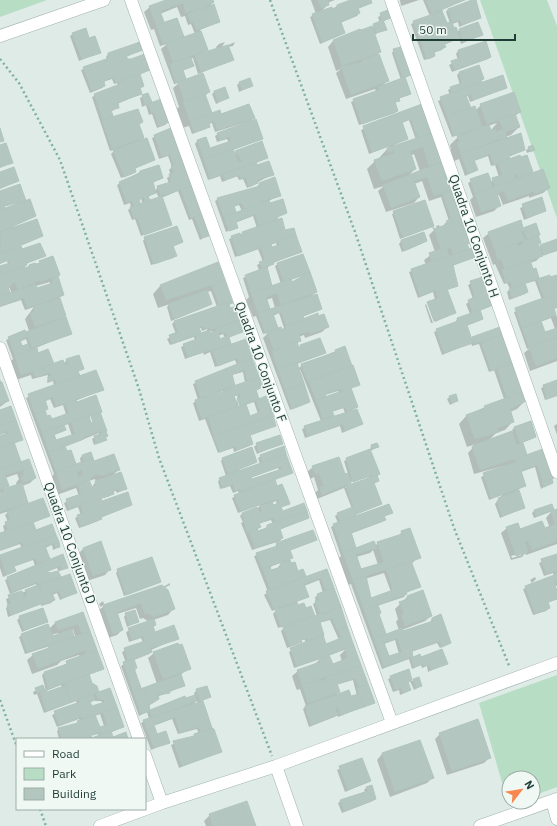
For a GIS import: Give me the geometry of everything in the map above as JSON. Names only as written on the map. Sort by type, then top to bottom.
[{"type":"street","points":[[0,36],[104,0]]},
{"type":"street","name":"Quadra 10 Conjunto F","points":[[131,0],[392,722]]},
{"type":"street","name":"Quadra 10 Conjunto H","points":[[391,0],[557,472]]},
{"type":"street","name":"Quadra 10 Conjunto D","points":[[0,348],[139,738]]},
{"type":"street","points":[[146,809],[276,766],[392,722],[557,663]]},
{"type":"street","points":[[146,758],[162,803]]},
{"type":"street","points":[[276,766],[297,826]]},
{"type":"street","points":[[480,826],[554,800],[557,819]]},
{"type":"street","points":[[100,826],[143,810]]},
{"type":"path","points":[[270,0],[355,232],[454,528],[514,679]]},
{"type":"path","points":[[0,59],[19,83],[60,160],[139,389],[159,458],[276,766]]},
{"type":"path","points":[[0,700],[16,744]]},
{"type":"path","points":[[40,810],[46,826]]},
{"type":"green space","points":[[0,0],[47,0],[0,17]]},
{"type":"green space","points":[[480,0],[547,0],[557,26],[557,218]]},
{"type":"green space","points":[[557,675],[557,787],[541,793],[541,770],[501,770],[501,779],[479,703]]},
{"type":"building","points":[[166,0],[213,0],[214,2],[193,12],[192,10],[186,13],[183,3],[160,11],[164,22],[156,25],[149,6]]},
{"type":"building","points":[[318,0],[328,0],[329,5],[321,8]]},
{"type":"building","points":[[350,0],[371,0],[372,3],[358,8],[360,13],[341,22],[345,33],[322,42],[312,14],[332,7],[332,9],[337,7],[337,5]]},
{"type":"building","points":[[426,0],[464,0],[432,14]]},
{"type":"building","points":[[472,0],[476,0],[481,18],[462,25],[460,20],[452,22],[454,28],[420,40],[413,21],[442,11],[447,23],[452,21],[448,9]]},
{"type":"building","points":[[214,4],[220,22],[197,30],[193,22],[191,23],[188,14]]},
{"type":"building","points":[[388,10],[391,18],[382,21],[380,13]]},
{"type":"building","points":[[177,18],[184,37],[163,44],[156,25]]},
{"type":"building","points":[[383,20],[387,30],[376,33],[373,24]]},
{"type":"building","points":[[478,22],[483,35],[463,42],[459,29]]},
{"type":"building","points":[[372,26],[381,52],[342,66],[333,40],[360,29],[361,30]]},
{"type":"building","points":[[456,27],[460,38],[444,44],[446,47],[434,52],[435,56],[427,59],[420,40]]},
{"type":"building","points":[[86,28],[89,38],[95,36],[101,53],[82,59],[72,33]]},
{"type":"building","points":[[201,31],[208,50],[173,62],[166,43]]},
{"type":"building","points":[[486,41],[491,57],[455,70],[451,61],[460,58],[458,50]]},
{"type":"building","points":[[140,42],[143,50],[126,56],[128,59],[131,59],[145,54],[150,70],[116,83],[114,77],[104,81],[105,86],[92,91],[83,67],[109,58],[108,53]]},
{"type":"building","points":[[228,45],[234,60],[201,72],[195,55]]},
{"type":"building","points":[[401,47],[411,75],[403,78],[393,49]]},
{"type":"building","points":[[379,54],[389,81],[351,95],[341,67],[362,62],[362,60]]},
{"type":"building","points":[[190,56],[194,66],[183,70],[186,79],[176,83],[170,64]]},
{"type":"building","points":[[479,65],[484,79],[481,80],[482,82],[452,93],[450,87],[462,83],[459,72]]},
{"type":"building","points":[[203,73],[210,92],[184,101],[178,82]]},
{"type":"building","points":[[140,74],[144,86],[140,88],[142,94],[118,102],[119,108],[111,110],[113,116],[103,120],[94,94],[120,84],[119,81]]},
{"type":"building","points":[[503,75],[507,88],[473,100],[471,94],[466,96],[471,108],[447,116],[440,97]]},
{"type":"building","points":[[405,77],[411,94],[399,98],[400,101],[395,102],[398,111],[362,124],[353,99],[379,90],[378,87]]},
{"type":"building","points":[[250,78],[253,86],[242,90],[239,82]]},
{"type":"building","points":[[225,87],[229,98],[218,102],[214,91]]},
{"type":"building","points":[[514,92],[521,112],[487,124],[480,104]]},
{"type":"building","points":[[148,93],[152,102],[145,105],[142,95]]},
{"type":"building","points":[[205,94],[212,113],[190,121],[183,101]]},
{"type":"building","points":[[161,99],[169,122],[159,126],[154,112],[152,113],[148,104]]},
{"type":"building","points":[[249,104],[255,118],[217,130],[214,121],[209,123],[210,127],[194,132],[190,121],[220,110],[221,114]]},
{"type":"building","points":[[422,104],[432,133],[418,138],[411,119],[402,122],[408,139],[372,152],[363,126]]},
{"type":"building","points":[[475,106],[482,126],[454,136],[447,116]]},
{"type":"building","points":[[138,109],[143,122],[139,124],[144,138],[112,149],[102,120]]},
{"type":"building","points":[[515,114],[520,127],[505,132],[507,138],[499,141],[499,139],[461,154],[457,143],[460,142],[457,136],[472,131],[472,129],[489,125],[491,130],[495,129],[496,132],[503,129],[499,120]]},
{"type":"building","points":[[256,119],[263,139],[204,159],[197,140],[206,137],[210,148],[231,141],[230,137],[220,140],[217,133]]},
{"type":"building","points":[[0,128],[4,141],[0,142]]},
{"type":"building","points":[[171,128],[181,157],[172,160],[170,154],[162,157],[154,135]]},
{"type":"building","points":[[432,133],[442,162],[429,166],[423,147],[410,151],[416,169],[382,181],[374,160],[395,153],[394,151],[388,153],[387,148]]},
{"type":"building","points":[[521,133],[525,150],[509,156],[510,159],[494,165],[490,154],[474,160],[478,170],[468,174],[461,154]]},
{"type":"building","points":[[147,138],[155,160],[135,168],[136,172],[124,177],[113,150]]},
{"type":"building","points":[[262,141],[268,158],[210,179],[204,159],[233,149],[238,162],[242,161],[235,151]]},
{"type":"building","points":[[6,143],[13,163],[0,167],[0,145]]},
{"type":"building","points":[[533,145],[535,150],[530,152],[528,147]]},
{"type":"building","points":[[520,155],[521,157],[527,155],[533,172],[518,178],[517,174],[514,174],[516,179],[495,186],[492,178],[502,175],[498,163]]},
{"type":"building","points":[[181,157],[192,186],[161,196],[157,186],[171,182],[169,174],[174,173],[171,166],[174,165],[172,160]]},
{"type":"building","points":[[269,161],[274,175],[257,180],[258,183],[249,187],[246,177],[241,179],[240,175],[225,180],[222,174],[256,162],[257,165]]},
{"type":"building","points":[[442,162],[452,190],[434,196],[427,177],[414,181],[420,197],[391,208],[383,185]]},
{"type":"building","points":[[159,165],[163,178],[153,182],[156,193],[148,196],[150,200],[145,202],[144,198],[139,199],[140,204],[134,206],[132,201],[127,203],[119,182],[140,173],[140,171]]},
{"type":"building","points":[[14,167],[19,181],[0,188],[0,172]]},
{"type":"building","points":[[543,169],[550,188],[535,194],[534,191],[508,201],[504,191],[500,192],[497,194],[501,206],[481,212],[475,194]]},
{"type":"building","points":[[488,173],[493,187],[475,194],[470,179]]},
{"type":"building","points":[[275,177],[281,196],[262,201],[263,203],[244,209],[242,203],[234,206],[236,212],[224,217],[217,198],[260,186],[259,183]]},
{"type":"building","points":[[20,184],[26,201],[4,206],[5,208],[0,210],[0,191]]},
{"type":"building","points":[[192,186],[202,215],[191,218],[181,190]]},
{"type":"building","points":[[452,190],[462,219],[448,224],[446,221],[451,219],[442,193]]},
{"type":"building","points":[[162,196],[172,225],[144,235],[137,217],[134,218],[130,207]]},
{"type":"building","points":[[542,197],[546,211],[527,218],[522,204]]},
{"type":"building","points":[[30,199],[36,216],[0,232],[0,210]]},
{"type":"building","points":[[283,199],[287,213],[277,217],[278,219],[259,226],[255,214],[236,222],[238,228],[229,231],[224,217],[269,200],[270,203]]},
{"type":"building","points":[[425,200],[434,226],[403,237],[393,211]]},
{"type":"building","points":[[202,215],[209,236],[202,238],[195,217]]},
{"type":"building","points":[[282,218],[285,230],[294,228],[296,235],[238,256],[231,236],[240,233],[241,236],[243,235],[242,232]]},
{"type":"building","points":[[37,219],[43,236],[0,254],[0,232]]},
{"type":"building","points":[[462,219],[470,243],[467,244],[469,249],[453,254],[451,248],[447,249],[449,256],[432,262],[429,253],[441,249],[434,229]]},
{"type":"building","points":[[521,220],[523,228],[536,223],[540,235],[527,239],[524,231],[521,231],[525,240],[495,250],[488,232]]},
{"type":"building","points":[[177,226],[183,242],[173,246],[177,256],[154,264],[144,237]]},
{"type":"building","points":[[424,232],[427,241],[404,251],[401,240]]},
{"type":"building","points":[[296,235],[302,252],[273,262],[274,264],[262,268],[259,262],[265,260],[261,247],[271,244],[272,247],[279,245],[278,241]]},
{"type":"building","points":[[538,235],[541,243],[538,244],[543,256],[505,269],[501,259],[498,260],[495,250],[517,243],[518,246],[523,244],[522,241]]},
{"type":"building","points":[[557,239],[557,250],[544,255],[540,245]]},
{"type":"building","points":[[40,243],[46,256],[0,275],[0,266],[10,263],[9,260],[0,263],[0,254],[21,246],[22,249]]},
{"type":"building","points":[[472,248],[476,257],[453,265],[458,286],[437,293],[436,290],[420,296],[411,269]]},
{"type":"building","points":[[303,254],[310,272],[284,282],[277,263]]},
{"type":"building","points":[[53,256],[60,275],[40,282],[40,280],[18,290],[15,282],[11,283],[12,285],[8,287],[10,293],[0,296],[0,275],[24,266],[25,268],[35,263],[40,263],[39,261]]},
{"type":"building","points":[[530,260],[533,269],[536,268],[539,278],[512,288],[510,281],[506,283],[502,270]]},
{"type":"building","points":[[218,262],[225,281],[166,300],[160,285]]},
{"type":"building","points":[[267,267],[272,286],[251,293],[245,275]]},
{"type":"building","points":[[310,272],[317,292],[281,305],[277,293],[266,297],[270,309],[258,313],[251,293],[291,279],[292,282]]},
{"type":"building","points":[[550,275],[550,277],[557,275],[557,293],[544,298],[537,279]]},
{"type":"building","points":[[58,276],[64,295],[27,308],[24,298],[0,306],[0,296],[36,284],[37,288],[53,283],[51,278]]},
{"type":"building","points":[[483,277],[493,305],[473,313],[468,300],[475,297],[470,281]]},
{"type":"building","points":[[225,281],[232,301],[219,305],[212,286]]},
{"type":"building","points":[[525,283],[528,292],[512,298],[509,289]]},
{"type":"building","points":[[447,289],[456,313],[434,321],[427,302],[438,298],[436,293]]},
{"type":"building","points":[[207,290],[212,304],[174,319],[168,304]]},
{"type":"building","points":[[557,293],[557,307],[554,308],[556,315],[522,328],[515,308]]},
{"type":"building","points":[[317,294],[322,309],[303,316],[304,319],[286,325],[281,312],[273,314],[278,328],[265,333],[258,313]]},
{"type":"building","points":[[60,298],[66,316],[35,327],[30,313],[35,311],[33,306]]},
{"type":"building","points":[[232,301],[233,303],[229,304],[230,308],[234,307],[239,320],[210,330],[209,328],[204,329],[203,326],[199,327],[201,333],[172,344],[169,335],[178,332],[174,321]]},
{"type":"building","points":[[480,310],[483,319],[467,325],[473,343],[444,353],[436,329],[458,321],[457,318]]},
{"type":"building","points":[[318,313],[318,316],[324,314],[329,327],[310,334],[309,331],[299,334],[301,341],[274,350],[267,332],[281,327],[283,330],[286,329],[285,326]]},
{"type":"building","points":[[66,317],[72,334],[32,348],[26,332]]},
{"type":"building","points":[[239,320],[243,332],[229,337],[231,344],[188,357],[183,344],[197,339],[196,335],[209,330],[210,333],[216,331],[215,329]],"holes":[[[221,331],[222,334],[226,333],[227,336],[220,339],[218,333]]]},
{"type":"building","points":[[541,321],[545,332],[557,328],[557,337],[529,347],[522,328]]},
{"type":"building","points":[[500,327],[503,334],[474,344],[472,337]]},
{"type":"building","points":[[25,330],[28,337],[20,340],[22,346],[28,344],[31,350],[15,356],[8,337]]},
{"type":"building","points":[[503,334],[513,363],[491,371],[481,342]]},
{"type":"building","points":[[320,338],[326,353],[278,370],[272,351],[297,342],[299,348],[301,348],[300,345]]},
{"type":"building","points":[[557,338],[557,358],[536,366],[529,347]]},
{"type":"building","points":[[246,339],[252,358],[239,363],[238,358],[218,366],[212,351]]},
{"type":"building","points":[[345,346],[352,366],[308,382],[301,364],[336,352],[335,350]]},
{"type":"building","points":[[37,348],[38,353],[48,349],[54,364],[21,375],[15,356]]},
{"type":"building","points":[[79,355],[84,369],[78,371],[80,376],[57,384],[55,379],[49,382],[48,377],[51,376],[50,373],[35,377],[33,371],[42,368],[43,371],[45,370],[44,367],[63,360],[65,365],[68,364],[66,359]]},
{"type":"building","points":[[252,358],[259,377],[247,381],[245,370],[232,374],[235,386],[201,398],[195,381]]},
{"type":"building","points":[[297,363],[304,383],[285,390],[278,370]]},
{"type":"building","points":[[513,363],[523,392],[507,398],[497,369]]},
{"type":"building","points":[[353,365],[360,385],[342,391],[341,389],[325,394],[326,397],[316,400],[309,381]]},
{"type":"building","points":[[96,370],[104,390],[56,406],[53,397],[45,400],[48,409],[35,414],[28,394]]},
{"type":"building","points":[[259,377],[263,387],[256,390],[259,399],[240,406],[237,398],[241,397],[240,394],[234,396],[238,407],[210,415],[202,419],[195,400],[226,391],[225,389]]},
{"type":"building","points":[[557,380],[557,395],[547,399],[543,385]]},
{"type":"building","points":[[2,382],[9,401],[0,404],[0,383]]},
{"type":"building","points":[[304,383],[310,402],[292,409],[285,390]]},
{"type":"building","points":[[351,388],[358,407],[347,411],[345,407],[332,411],[334,415],[323,419],[316,400]]},
{"type":"building","points":[[523,392],[526,401],[510,409],[514,422],[497,428],[499,432],[475,439],[466,415],[485,408],[484,406]]},
{"type":"building","points":[[456,394],[458,401],[452,403],[449,396]]},
{"type":"building","points":[[96,395],[102,412],[42,432],[35,414],[45,410],[47,416],[50,415],[52,419],[69,413],[65,403],[76,400],[77,402]]},
{"type":"building","points":[[266,396],[273,415],[214,436],[208,417],[246,404],[250,416],[260,412],[256,400]]},
{"type":"building","points":[[11,406],[16,420],[0,426],[0,410]]},
{"type":"building","points":[[357,409],[363,424],[345,431],[343,424],[308,436],[304,426]]},
{"type":"building","points":[[100,412],[107,431],[102,433],[101,431],[83,437],[84,439],[49,452],[42,432],[64,425],[66,430],[54,434],[56,440],[75,434],[71,422],[89,416],[91,423],[93,422],[91,416]]},
{"type":"building","points":[[273,415],[276,426],[250,435],[253,444],[237,450],[235,446],[220,452],[213,436]]},
{"type":"building","points":[[16,420],[23,440],[0,447],[0,436],[8,433],[7,431],[0,434],[0,426]]},
{"type":"building","points":[[531,421],[536,437],[520,443],[514,427]]},
{"type":"building","points":[[512,431],[517,445],[523,443],[527,455],[480,470],[472,447]]},
{"type":"building","points":[[106,432],[108,436],[105,437],[107,440],[96,444],[94,436]]},
{"type":"building","points":[[280,435],[283,444],[259,452],[256,443]]},
{"type":"building","points":[[14,442],[21,462],[0,469],[0,447]]},
{"type":"building","points":[[377,443],[379,447],[372,449],[371,445]]},
{"type":"building","points":[[65,446],[67,451],[71,450],[76,464],[56,471],[49,452]]},
{"type":"building","points":[[284,446],[286,454],[263,462],[260,455]]},
{"type":"building","points":[[252,447],[257,462],[228,474],[222,458]]},
{"type":"building","points":[[370,449],[380,474],[373,477],[372,475],[353,482],[346,458]]},
{"type":"building","points":[[543,449],[554,478],[543,482],[537,465],[521,471],[526,486],[491,498],[483,473],[516,462],[515,459]]},
{"type":"building","points":[[91,452],[93,458],[84,461],[82,455]]},
{"type":"building","points":[[114,454],[120,470],[101,476],[100,474],[91,477],[92,479],[62,490],[56,471],[93,458],[94,461]],"holes":[[[82,470],[83,475],[78,477],[77,472]]]},
{"type":"building","points":[[286,454],[293,473],[241,491],[240,489],[235,491],[233,484],[223,488],[219,478]],"holes":[[[281,466],[282,469],[252,479],[251,477]]]},
{"type":"building","points":[[339,457],[345,474],[348,473],[351,483],[322,495],[320,487],[324,486],[319,473],[315,474],[312,466]]},
{"type":"building","points":[[29,459],[36,478],[23,483],[21,476],[24,475],[23,470],[5,475],[9,486],[0,489],[0,469]]},
{"type":"building","points":[[121,472],[127,489],[113,491],[114,494],[69,509],[66,499],[81,494],[78,484],[89,480],[92,487],[96,485],[95,481]]},
{"type":"building","points":[[377,475],[379,481],[374,483],[382,504],[356,514],[346,486]]},
{"type":"building","points":[[275,479],[277,486],[282,484],[287,496],[240,511],[234,495]]},
{"type":"building","points":[[552,479],[553,483],[544,487],[542,482]]},
{"type":"building","points":[[22,483],[28,503],[0,512],[0,493],[4,492],[3,489]]},
{"type":"building","points":[[519,490],[525,508],[502,516],[497,501],[499,500],[498,498]]},
{"type":"building","points":[[128,492],[132,505],[101,517],[102,519],[81,527],[77,515],[83,513],[81,505],[101,498],[102,501]]},
{"type":"building","points":[[287,496],[290,504],[281,507],[283,511],[304,503],[307,511],[275,522],[274,518],[259,523],[261,527],[247,532],[242,513],[257,507],[259,512],[262,511],[260,506],[272,502],[273,505],[279,503],[278,499]]},
{"type":"building","points":[[43,498],[50,516],[8,531],[5,522],[10,520],[7,511]]},
{"type":"building","points":[[389,504],[393,513],[384,516],[386,520],[351,532],[356,548],[343,553],[333,524]]},
{"type":"building","points":[[552,504],[554,510],[536,516],[534,510]]},
{"type":"building","points":[[353,507],[356,516],[340,521],[337,513]]},
{"type":"building","points":[[557,509],[557,541],[532,550],[528,541],[525,542],[528,552],[516,556],[506,527],[518,523],[520,529],[542,521],[545,528],[555,524],[551,511]]},
{"type":"building","points":[[307,511],[309,518],[280,529],[283,538],[255,548],[249,531],[257,529],[258,531],[267,528],[267,525]]},
{"type":"building","points":[[33,522],[36,530],[52,524],[56,535],[24,547],[22,542],[0,550],[0,533]]},
{"type":"building","points":[[410,528],[421,558],[353,580],[343,553],[374,541],[377,548],[356,554],[361,569],[384,562],[377,542],[402,534],[401,531]]},
{"type":"building","points":[[313,530],[317,540],[290,550],[293,558],[262,569],[256,553],[277,546],[276,543]]},
{"type":"building","points":[[56,535],[59,542],[45,546],[50,559],[37,563],[35,558],[14,566],[16,571],[6,575],[0,555]]},
{"type":"building","points":[[101,541],[111,570],[93,576],[83,548]]},
{"type":"building","points":[[59,542],[60,547],[56,548],[54,543]]},
{"type":"building","points":[[63,554],[68,568],[61,570],[60,566],[45,572],[50,573],[58,571],[61,577],[39,585],[38,582],[12,592],[7,577]]},
{"type":"building","points":[[557,554],[557,574],[555,571],[546,574],[541,559]]},
{"type":"building","points":[[152,557],[161,582],[126,595],[117,569]]},
{"type":"building","points":[[290,560],[291,563],[295,562],[298,571],[303,569],[306,576],[270,589],[263,569],[270,567],[271,570],[281,567],[280,564]]},
{"type":"building","points":[[411,561],[421,587],[406,592],[407,594],[364,610],[353,580],[366,576],[371,598],[393,590],[386,569]]},
{"type":"building","points":[[327,569],[334,588],[326,591],[321,578],[304,584],[309,597],[274,609],[266,591]]},
{"type":"building","points":[[70,574],[77,593],[62,598],[59,591],[52,593],[55,600],[11,615],[7,605],[11,604],[8,595],[22,591],[24,597],[27,596],[25,590],[38,585],[40,592],[39,585]]},
{"type":"building","points":[[557,574],[557,584],[554,582],[557,591],[557,599],[548,602],[550,608],[535,614],[525,586]]},
{"type":"building","points":[[162,585],[168,590],[175,609],[154,617],[149,613],[145,614],[141,603],[117,612],[123,630],[113,634],[103,605]]},
{"type":"building","points":[[334,588],[341,607],[320,615],[315,601],[319,600],[317,594]]},
{"type":"building","points":[[423,590],[432,616],[405,626],[401,615],[404,614],[399,602],[408,599],[407,596]]},
{"type":"building","points":[[297,602],[298,605],[304,603],[306,608],[311,606],[315,616],[281,627],[275,610]]},
{"type":"building","points":[[378,605],[381,613],[379,614],[386,634],[374,639],[364,610]]},
{"type":"building","points":[[341,607],[347,626],[337,630],[332,618],[320,622],[324,635],[308,640],[307,638],[301,640],[302,642],[290,646],[283,627]]},
{"type":"building","points":[[43,608],[48,622],[24,630],[19,616]]},
{"type":"building","points":[[135,610],[139,622],[129,625],[125,613]]},
{"type":"building","points":[[83,612],[90,631],[82,634],[78,624],[58,630],[55,622]]},
{"type":"building","points":[[441,614],[451,643],[442,647],[440,641],[412,651],[413,657],[384,667],[374,639],[402,628],[403,631],[433,621],[432,618]],"holes":[[[397,638],[402,652],[389,656],[384,643]]]},
{"type":"building","points":[[154,619],[156,625],[153,626],[155,632],[174,625],[179,639],[151,648],[152,652],[128,661],[124,648],[145,641],[144,636],[132,640],[128,628]]},
{"type":"building","points":[[48,624],[53,636],[72,629],[74,637],[27,652],[21,634]]},
{"type":"building","points":[[347,626],[354,646],[297,666],[290,648],[323,635],[326,644],[341,638],[338,629]]},
{"type":"building","points":[[90,631],[97,650],[86,654],[85,650],[38,669],[32,654],[49,648],[48,646]]},
{"type":"building","points":[[178,643],[179,645],[182,644],[191,669],[163,679],[153,652]]},
{"type":"building","points":[[354,646],[361,665],[302,685],[297,670],[320,662],[319,658],[329,655],[333,664],[348,658],[345,649]]},
{"type":"building","points":[[442,649],[448,664],[431,670],[429,665],[424,666],[423,664],[414,667],[411,658],[420,654],[421,657]]},
{"type":"building","points":[[97,650],[104,669],[48,689],[44,672],[67,664],[66,661]]},
{"type":"building","points":[[134,659],[137,668],[135,671],[141,688],[133,691],[123,662]]},
{"type":"building","points":[[361,665],[368,684],[359,687],[355,678],[337,684],[340,692],[308,703],[302,685],[320,679],[320,681],[327,679],[326,677]]},
{"type":"building","points":[[409,669],[412,680],[408,682],[411,690],[403,693],[401,688],[395,690],[390,676]]},
{"type":"building","points":[[89,674],[92,683],[97,686],[99,692],[71,702],[64,684]]},
{"type":"building","points":[[181,674],[185,686],[169,691],[170,693],[158,695],[159,699],[149,705],[150,710],[185,696],[186,698],[195,695],[197,701],[152,717],[150,711],[141,714],[133,691]]},
{"type":"building","points":[[419,677],[422,686],[416,688],[413,679]]},
{"type":"building","points":[[368,684],[375,703],[364,707],[357,688]]},
{"type":"building","points":[[43,685],[45,690],[37,693],[35,688]]},
{"type":"building","points":[[64,686],[71,702],[46,711],[40,692],[46,690],[47,692]]},
{"type":"building","points":[[207,686],[211,697],[200,701],[196,689]]},
{"type":"building","points":[[110,688],[117,707],[83,719],[82,717],[59,725],[54,711],[80,702],[79,700],[93,694],[95,700],[90,702],[92,706],[105,702],[103,699],[98,699],[96,693]]},
{"type":"building","points":[[349,690],[351,696],[359,694],[364,707],[340,715],[338,707],[335,708],[338,715],[311,725],[305,706]]},
{"type":"building","points":[[203,701],[212,728],[201,732],[199,727],[180,733],[175,717],[154,725],[157,734],[166,731],[170,743],[154,748],[143,720]]},
{"type":"building","points":[[117,707],[124,727],[101,735],[100,732],[91,735],[92,738],[62,738],[58,728],[78,723],[77,721],[95,715],[100,727],[107,725],[103,712]]},
{"type":"building","points":[[478,719],[491,758],[452,771],[439,733]]},
{"type":"building","points":[[211,728],[214,729],[222,752],[182,766],[173,741],[194,736],[194,734]]},
{"type":"building","points":[[111,731],[113,737],[126,732],[128,738],[92,738]]},
{"type":"building","points":[[420,740],[434,778],[395,792],[382,753]]},
{"type":"building","points":[[362,758],[371,781],[348,790],[339,766]]},
{"type":"building","points":[[372,785],[376,799],[344,811],[340,800],[368,791],[366,787]]},
{"type":"building","points":[[247,801],[256,826],[213,826],[209,814]]}]
